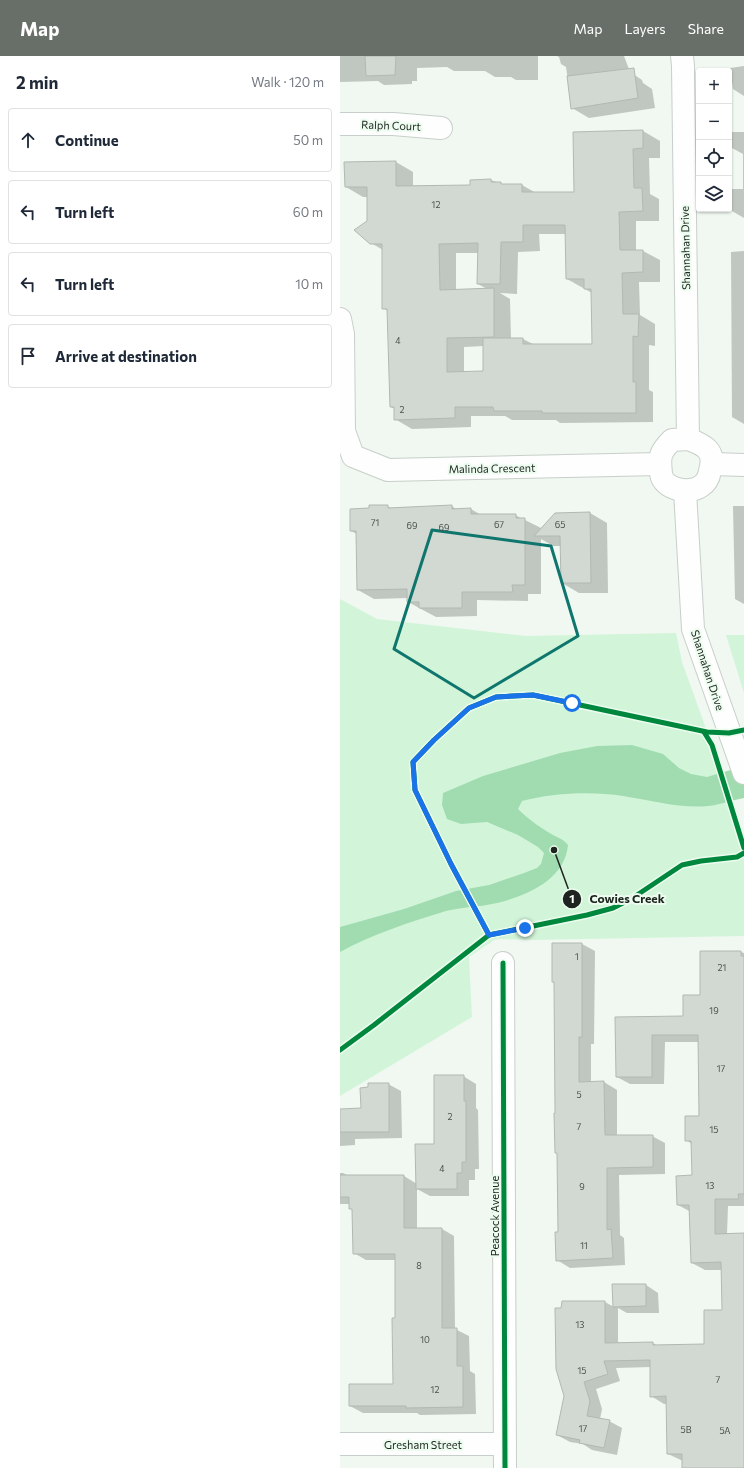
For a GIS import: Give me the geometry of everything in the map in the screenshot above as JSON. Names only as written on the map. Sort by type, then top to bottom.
[{"type":"street","name":"Shannahan Drive","points":[[682,56],[688,439]]},
{"type":"street","name":"Ralph Court","points":[[340,124],[393,124],[441,128]]},
{"type":"street","name":"Malinda Crescent","points":[[340,319],[343,334],[344,431],[353,456],[388,470],[660,464]]},
{"type":"street","points":[[688,439],[701,443],[710,452],[712,464],[708,478],[700,487],[685,491],[670,487],[661,477],[660,464],[662,451],[672,440],[688,439]]},
{"type":"street","points":[[712,464],[744,465]]},
{"type":"street","name":"Shannahan Drive","points":[[685,491],[693,628],[744,773]]},
{"type":"street","name":"Peacock Avenue","points":[[503,963],[505,1468]]},
{"type":"street","name":"Gresham Street","points":[[340,1444],[505,1444]]},
{"type":"highlighted area","points":[[432,530],[551,546],[578,636],[474,698],[394,649]]},
{"type":"shaded area","points":[[340,599],[377,619],[526,636],[676,633],[682,662],[744,834],[744,936],[494,940],[469,957],[472,1017],[340,1096]]},
{"type":"shaded area","points":[[726,635],[744,635],[744,693]]},
{"type":"shaded area","points":[[632,745],[663,754],[679,768],[691,774],[707,777],[744,766],[744,798],[717,805],[698,807],[654,802],[611,794],[585,793],[546,796],[522,801],[518,809],[535,824],[568,845],[560,868],[552,877],[531,891],[520,896],[497,903],[446,911],[432,915],[379,934],[340,952],[340,927],[404,909],[456,891],[489,885],[537,868],[541,864],[544,853],[538,847],[518,835],[487,822],[461,824],[447,819],[442,805],[443,793],[483,776],[560,753],[597,746]]},
{"type":"building","points":[[365,56],[396,56],[395,75],[366,76]]},
{"type":"building","points":[[634,68],[638,98],[571,109],[567,76]]},
{"type":"building","points":[[643,130],[643,148],[633,149],[634,188],[642,188],[643,211],[619,212],[620,250],[643,250],[643,272],[622,273],[623,314],[639,314],[638,337],[633,336],[633,382],[636,382],[636,413],[542,413],[542,411],[494,411],[493,407],[455,407],[455,418],[394,420],[394,407],[390,407],[387,309],[382,309],[382,244],[370,244],[354,230],[367,221],[367,187],[345,187],[344,162],[396,161],[396,186],[470,185],[470,180],[491,179],[491,182],[501,182],[501,184],[522,184],[522,192],[574,192],[573,132]],"holes":[[[523,225],[565,225],[566,279],[584,279],[584,289],[591,289],[592,344],[523,344],[523,338],[483,338],[483,371],[447,372],[447,338],[494,337],[494,288],[440,290],[439,244],[478,243],[477,284],[500,284],[501,242],[523,242]]]},
{"type":"building","points":[[369,505],[388,505],[388,508],[452,505],[452,509],[471,508],[471,514],[516,514],[516,518],[525,518],[525,585],[512,585],[513,592],[462,592],[462,608],[419,608],[419,602],[407,602],[407,589],[357,590],[356,531],[350,531],[350,509],[369,508]]},
{"type":"building","points":[[590,512],[591,583],[561,583],[560,536],[534,536],[555,513]]},
{"type":"building","points":[[552,943],[582,943],[582,1037],[579,1037],[579,1082],[604,1081],[605,1135],[653,1135],[653,1167],[607,1168],[607,1230],[611,1229],[613,1258],[556,1261],[555,1232],[558,1232],[557,1153],[555,1153],[554,1113],[554,982],[552,982]]},
{"type":"building","points":[[700,951],[741,951],[741,956],[744,956],[744,1194],[738,1194],[739,1199],[715,1199],[715,1234],[744,1233],[744,1468],[682,1468],[682,1454],[667,1454],[666,1396],[650,1397],[650,1360],[604,1361],[608,1374],[584,1382],[590,1401],[587,1416],[610,1420],[604,1448],[579,1443],[580,1440],[556,1435],[564,1396],[556,1369],[555,1308],[561,1308],[562,1301],[605,1301],[605,1343],[653,1342],[653,1345],[704,1344],[704,1310],[722,1310],[721,1262],[691,1263],[689,1205],[677,1205],[676,1176],[692,1175],[691,1141],[685,1141],[685,1116],[699,1116],[698,1035],[652,1035],[652,1077],[616,1077],[615,1017],[683,1016],[683,995],[700,995]]},
{"type":"building","points":[[434,1075],[464,1075],[464,1101],[466,1101],[466,1162],[462,1162],[462,1173],[457,1173],[457,1189],[416,1189],[415,1144],[434,1144]]},
{"type":"building","points":[[368,1083],[389,1083],[389,1132],[340,1132],[340,1109],[361,1108],[360,1088],[368,1087]]},
{"type":"building","points":[[340,1175],[404,1175],[404,1228],[442,1228],[442,1328],[457,1328],[457,1366],[463,1366],[463,1407],[406,1408],[406,1406],[349,1406],[349,1384],[393,1384],[392,1318],[395,1318],[395,1254],[353,1254],[352,1209],[349,1209],[349,1197],[340,1197]]},
{"type":"building","points":[[612,1284],[646,1284],[646,1306],[613,1307]]},
{"type":"cycle path","points":[[489,935],[451,864],[415,790],[413,762],[434,740],[469,708],[496,697],[533,695],[707,732],[729,733],[744,730]]},
{"type":"cycle path","points":[[704,732],[712,745],[744,848]]},
{"type":"cycle path","points":[[340,1050],[489,935],[587,915],[613,908],[631,899],[682,865],[701,861],[737,857],[744,853]]},
{"type":"cycle path","points":[[503,963],[505,1468]]},
{"type":"place","name":"Cowies Creek","points":[[554,850]]},
{"type":"route","points":[[525,928],[489,935],[451,864],[415,790],[413,762],[434,740],[469,708],[496,697],[533,695],[572,703]]}]
